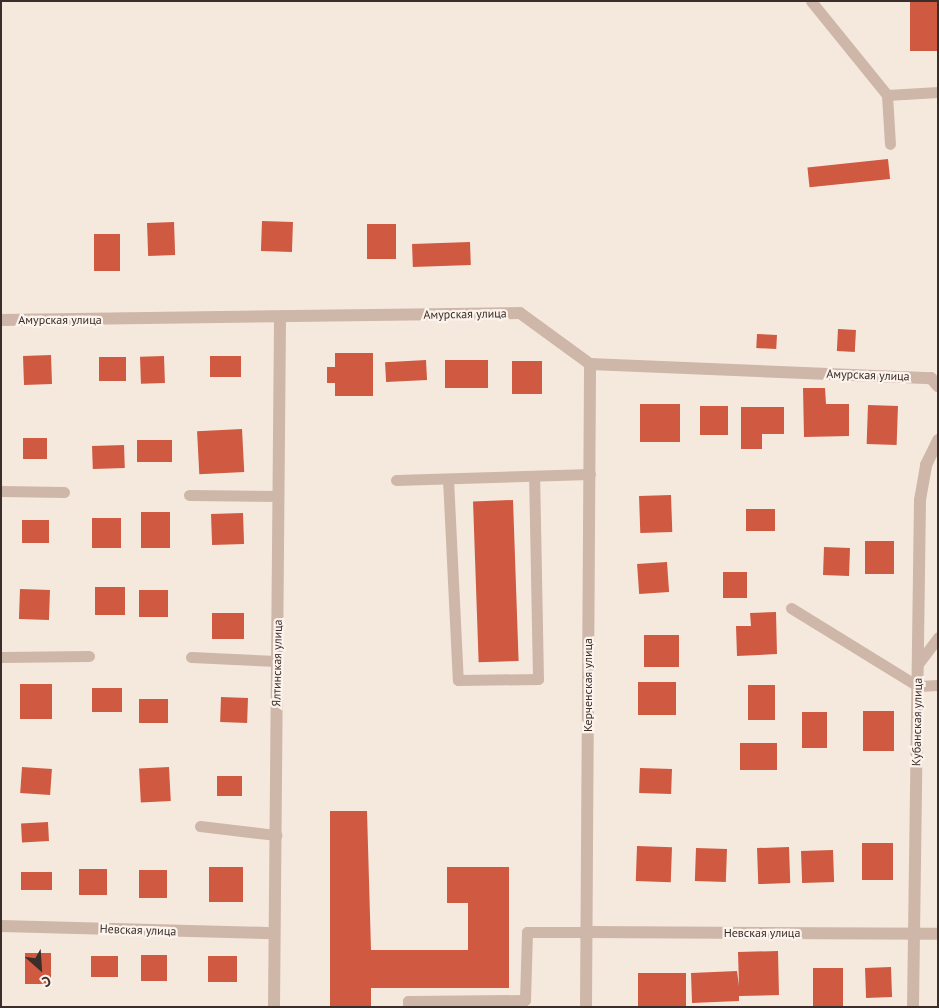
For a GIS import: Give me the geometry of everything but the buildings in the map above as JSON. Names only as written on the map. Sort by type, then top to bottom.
[{"type":"street","name":"Амурская улица","points":[[1,320],[280,319],[520,313],[590,364],[931,378],[938,386]]},
{"type":"street","name":"Ялтинская улица","points":[[274,1007],[280,319]]},
{"type":"street","name":"Керченская улица","points":[[586,1007],[590,364]]},
{"type":"street","name":"Кубанская улица","points":[[914,1007],[913,934],[920,500],[926,465],[938,440]]},
{"type":"street","name":"Невская улица","points":[[1,926],[274,933]]},
{"type":"street","name":"Невская улица","points":[[587,932],[938,934]]},
{"type":"lane","points":[[811,1],[888,95],[890,144]]},
{"type":"lane","points":[[888,95],[938,92]]},
{"type":"lane","points":[[396,480],[590,474]]},
{"type":"lane","points":[[448,478],[458,680],[538,680],[534,476]]},
{"type":"lane","points":[[1,490],[64,492]]},
{"type":"lane","points":[[189,495],[278,496]]},
{"type":"lane","points":[[791,608],[918,686],[938,685]]},
{"type":"lane","points":[[918,664],[938,637]]},
{"type":"lane","points":[[1,657],[89,656]]},
{"type":"lane","points":[[191,657],[277,661]]},
{"type":"lane","points":[[200,826],[276,835]]},
{"type":"lane","points":[[408,1007],[408,1001],[525,1000],[527,932],[587,932]]}]
